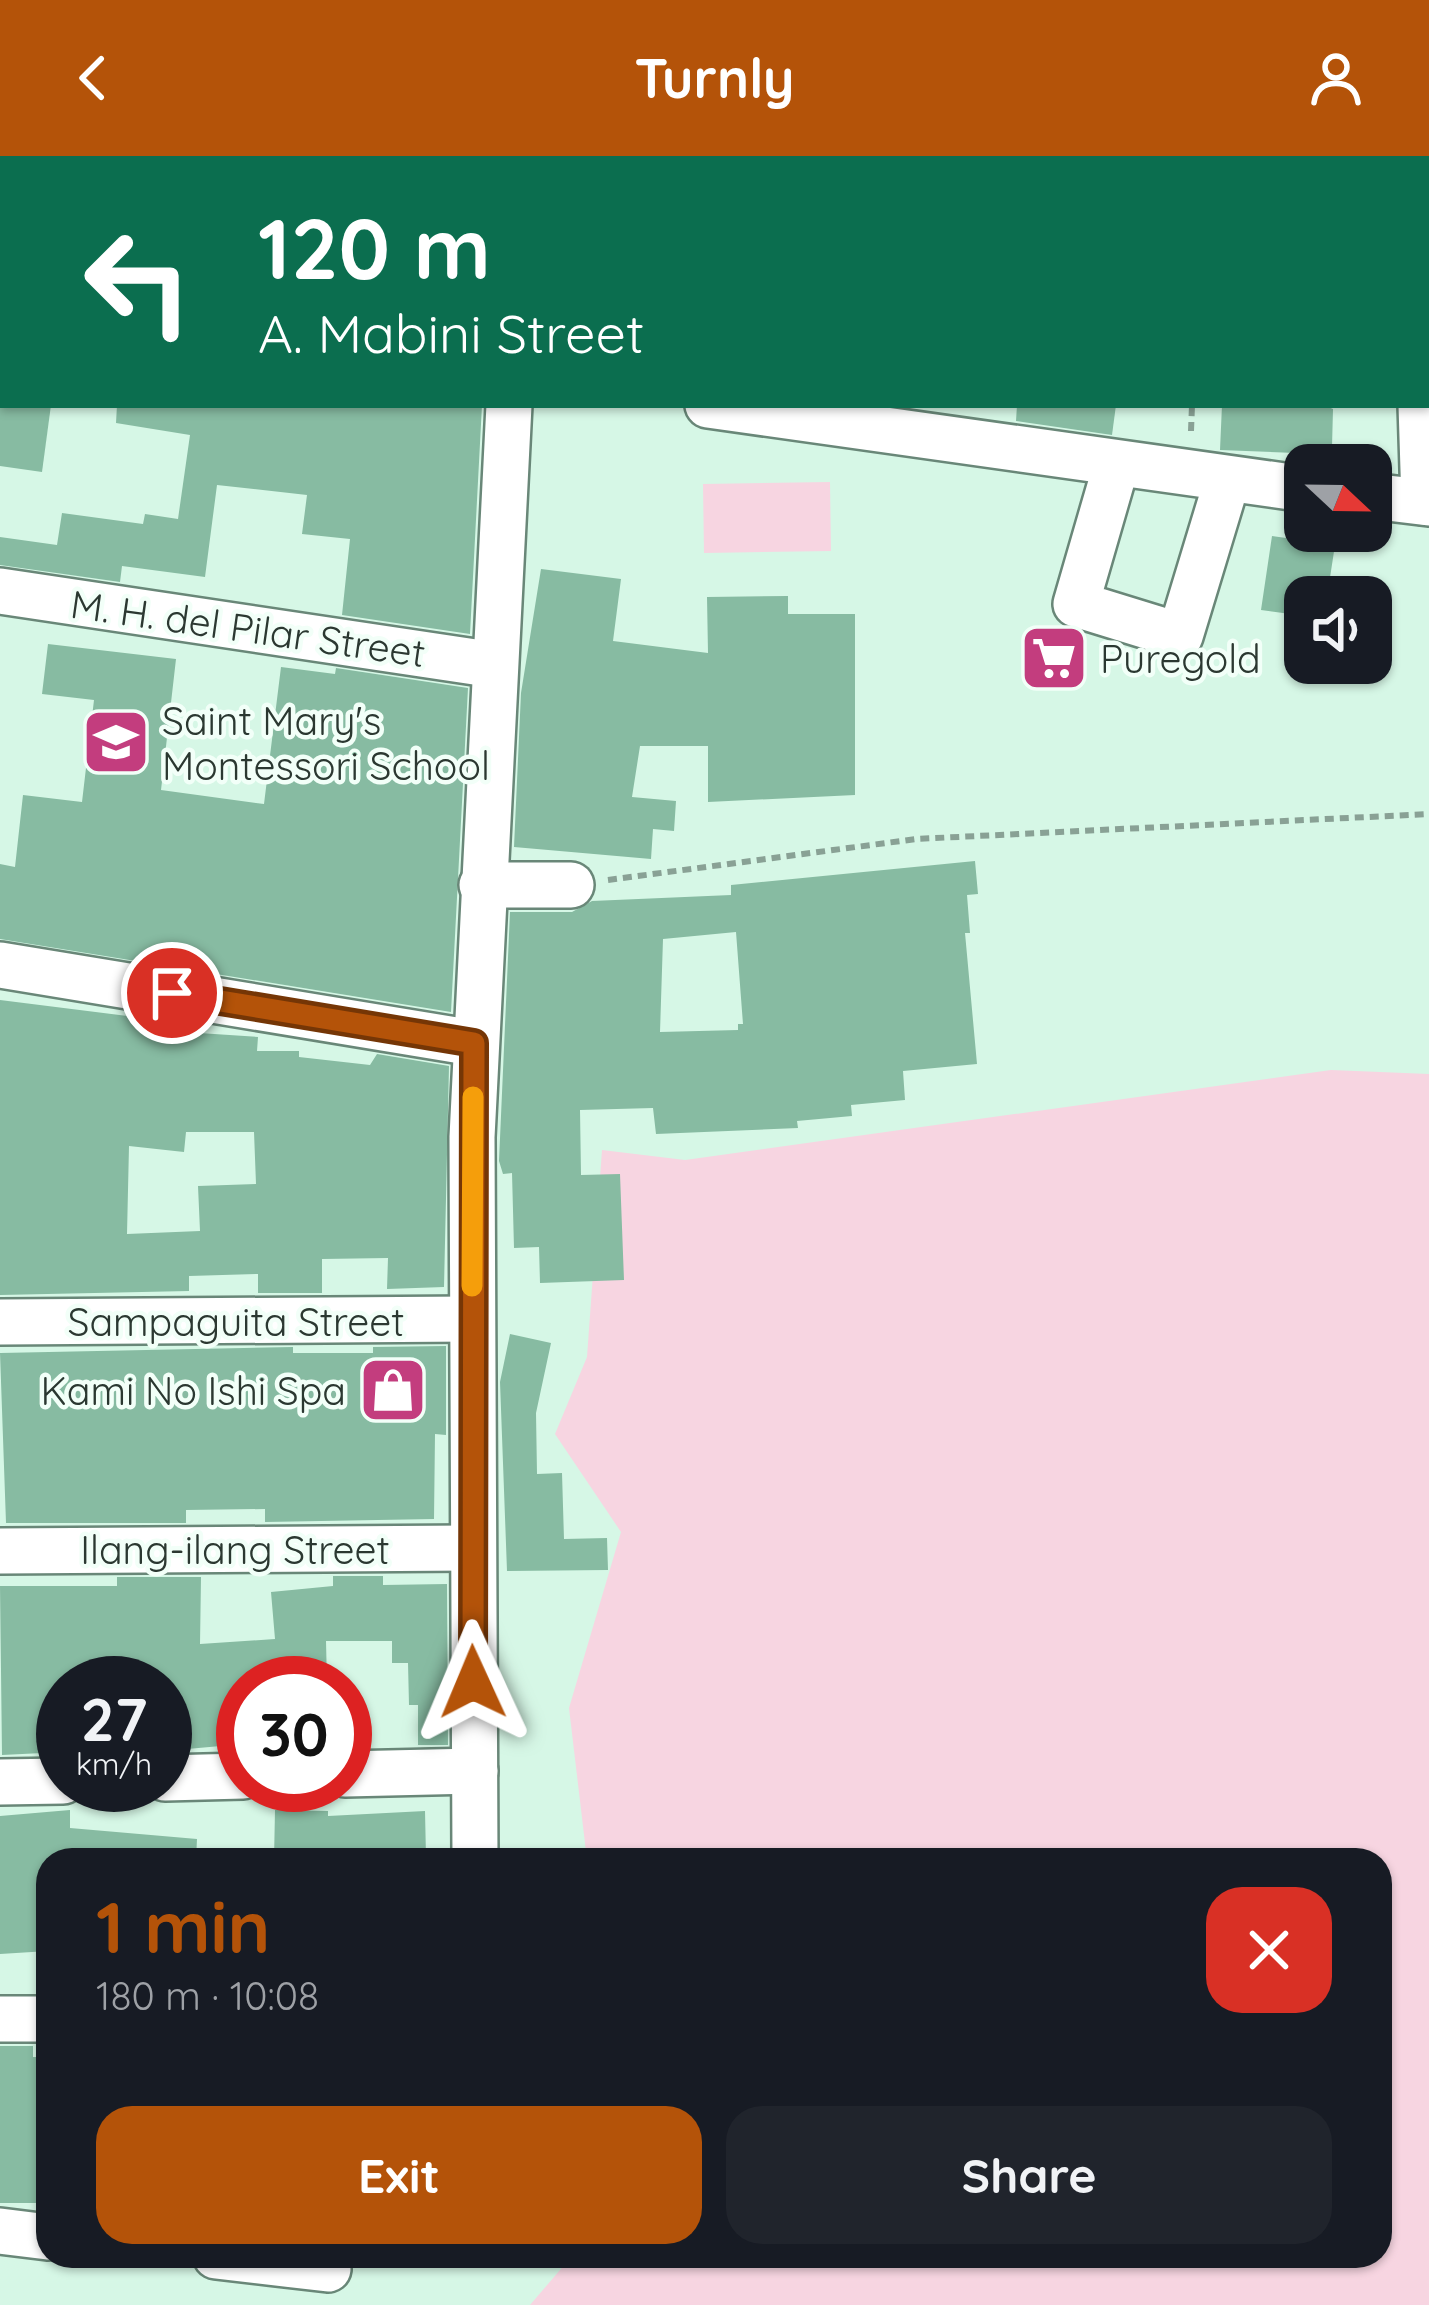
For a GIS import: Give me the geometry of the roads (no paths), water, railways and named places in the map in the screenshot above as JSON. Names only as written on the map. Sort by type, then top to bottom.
[{"type":"street","points":[[476,1848],[470,1548],[474,1043],[509,408]]},
{"type":"street","points":[[728,408],[1284,487]]},
{"type":"street","points":[[1392,498],[1426,502],[1421,408]]},
{"type":"street","points":[[1116,466],[1076,604],[1180,636],[1228,481]]},
{"type":"street","name":"M. H. del Pilar Street","points":[[0,591],[495,664]]},
{"type":"street","points":[[482,886],[571,885]]},
{"type":"street","points":[[0,965],[474,1043]]},
{"type":"street","name":"Sampaguita Street","points":[[0,1322],[472,1319]]},
{"type":"street","name":"Ilang-ilang Street","points":[[0,1551],[470,1548]]},
{"type":"street","points":[[372,1773],[476,1771]]},
{"type":"street","points":[[0,1782],[36,1781]]},
{"type":"street","points":[[0,2019],[36,2019]]},
{"type":"street","points":[[0,2231],[36,2235]]},
{"type":"street","points":[[279,2268],[327,2277]]},
{"type":"place","name":"Puregold","points":[[1054,658]]},
{"type":"place","name":"Saint Mary's Montessori School","points":[[116,742]]},
{"type":"place","name":"Kami No Ishi Spa","points":[[393,1390]]}]
